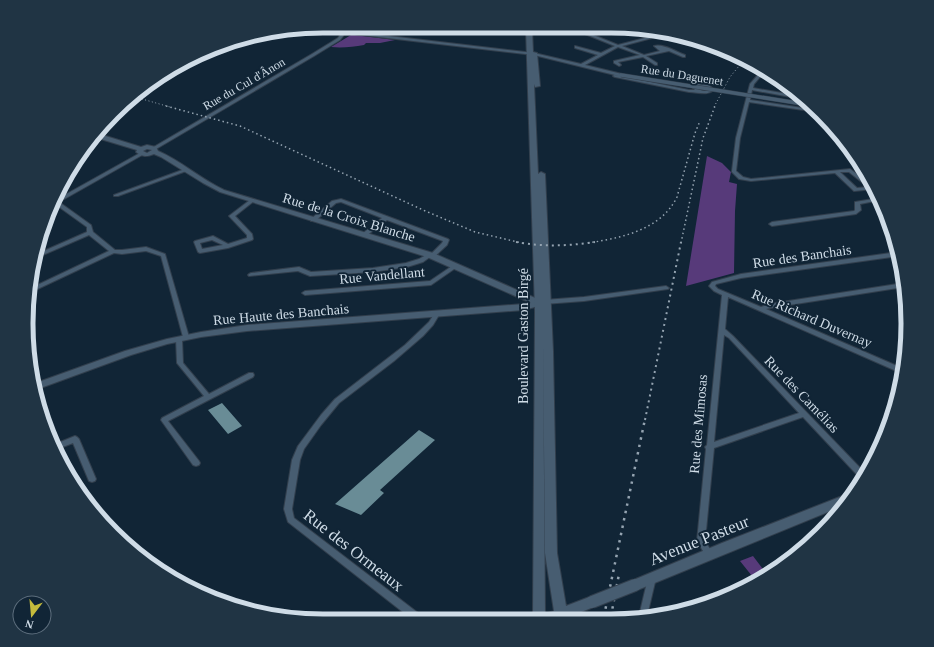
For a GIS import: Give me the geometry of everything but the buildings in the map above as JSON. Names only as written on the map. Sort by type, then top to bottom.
[{"type":"main road","name":"Boulevard Gaston Birgé","points":[[529,33],[532,54],[551,553],[558,614]]},
{"type":"main road","name":"Boulevard Gaston Birgé","points":[[534,33],[532,54],[536,65],[542,302],[539,614]]},
{"type":"main road","name":"Avenue Pasteur","points":[[563,614],[839,502]]},
{"type":"street","points":[[338,33],[348,33]]},
{"type":"street","name":"Rue du Daguenet","points":[[362,33],[532,54],[621,75],[800,103]]},
{"type":"street","points":[[584,33],[643,56],[656,64]]},
{"type":"street","name":"Rue du Cul d'Ânon","points":[[154,150],[313,55],[339,39],[343,34]]},
{"type":"street","points":[[582,65],[617,46],[654,36]]},
{"type":"street","points":[[663,51],[656,47],[661,46],[684,56]]},
{"type":"street","points":[[576,47],[600,54]]},
{"type":"street","points":[[619,65],[615,62],[669,50]]},
{"type":"street","points":[[536,65],[540,60],[552,59]]},
{"type":"street","points":[[602,71],[627,79],[689,91],[699,91]]},
{"type":"street","points":[[760,75],[752,84],[738,138],[734,171],[744,179],[754,180],[850,170],[863,180]]},
{"type":"street","points":[[751,89],[791,96]]},
{"type":"street","points":[[748,99],[805,108]]},
{"type":"street","points":[[101,136],[142,152]]},
{"type":"street","points":[[61,199],[142,152],[147,147],[154,150]]},
{"type":"street","name":"Rue de la Croix Blanche","points":[[154,150],[168,157],[215,188],[313,220],[431,255],[542,302]]},
{"type":"street","points":[[116,195],[187,170]]},
{"type":"street","points":[[836,171],[856,190],[868,189]]},
{"type":"street","points":[[251,275],[299,269],[310,274],[401,267],[426,259],[445,244],[446,240],[341,200],[334,202],[313,220]]},
{"type":"street","points":[[772,224],[856,212],[858,210],[857,203],[873,200]]},
{"type":"street","points":[[228,246],[213,238],[197,242],[200,251],[228,246],[250,240],[250,235],[232,216],[252,201]]},
{"type":"street","points":[[58,206],[89,226],[90,233],[113,251]]},
{"type":"street","points":[[364,235],[386,218]]},
{"type":"street","points":[[42,254],[90,233]]},
{"type":"street","points":[[35,287],[113,251],[122,252],[146,249],[163,255],[183,338],[180,363],[208,397]]},
{"type":"street","name":"Rue des Banchais","points":[[712,287],[714,283],[741,276],[892,255]]},
{"type":"street","name":"Rue Vandellant","points":[[304,293],[431,283],[455,266]]},
{"type":"street","points":[[761,309],[769,306],[899,286]]},
{"type":"street","name":"Rue Richard Duvernay","points":[[712,287],[897,369]]},
{"type":"street","points":[[542,302],[666,288]]},
{"type":"street","name":"Rue des Mimosas","points":[[709,554],[701,541],[725,294]]},
{"type":"street","name":"Rue Haute des Banchais","points":[[40,385],[87,367],[183,338],[247,328],[524,307],[542,302]]},
{"type":"street","name":"Rue des Ormeaux","points":[[412,614],[290,520],[288,509],[296,460],[301,448],[331,408],[336,402],[422,333],[435,319],[436,314]]},
{"type":"street","name":"Rue des Camélias","points":[[721,329],[731,337],[860,473]]},
{"type":"street","points":[[196,463],[164,420],[251,375]]},
{"type":"street","points":[[709,447],[804,414]]},
{"type":"street","points":[[60,445],[75,439],[92,479]]},
{"type":"street","points":[[644,612],[652,578]]},
{"type":"shaded area","points":[[351,35],[395,40],[380,43],[366,43],[364,45],[352,47],[331,47]]},
{"type":"shaded area","points":[[707,156],[722,163],[731,172],[729,182],[737,184],[734,273],[686,286]]},
{"type":"shaded area","points":[[753,556],[764,570],[753,577],[740,561]]},
{"type":"railway","points":[[714,107],[730,77],[741,64]]},
{"type":"railway","points":[[140,98],[170,107]]},
{"type":"railway","points":[[166,106],[240,126],[423,210],[475,232],[521,243]]},
{"type":"railway","points":[[681,243],[703,138],[715,106]]},
{"type":"railway","points":[[591,242],[626,235],[651,225],[670,208],[677,197],[695,133],[700,121]]},
{"type":"railway","points":[[516,242],[521,243]]},
{"type":"railway","points":[[521,243],[536,245],[556,245],[591,242]]},
{"type":"railway","points":[[645,420],[681,242]]},
{"type":"railway","points":[[604,614],[645,419]]},
{"type":"railway","points":[[611,614],[619,574]]}]
